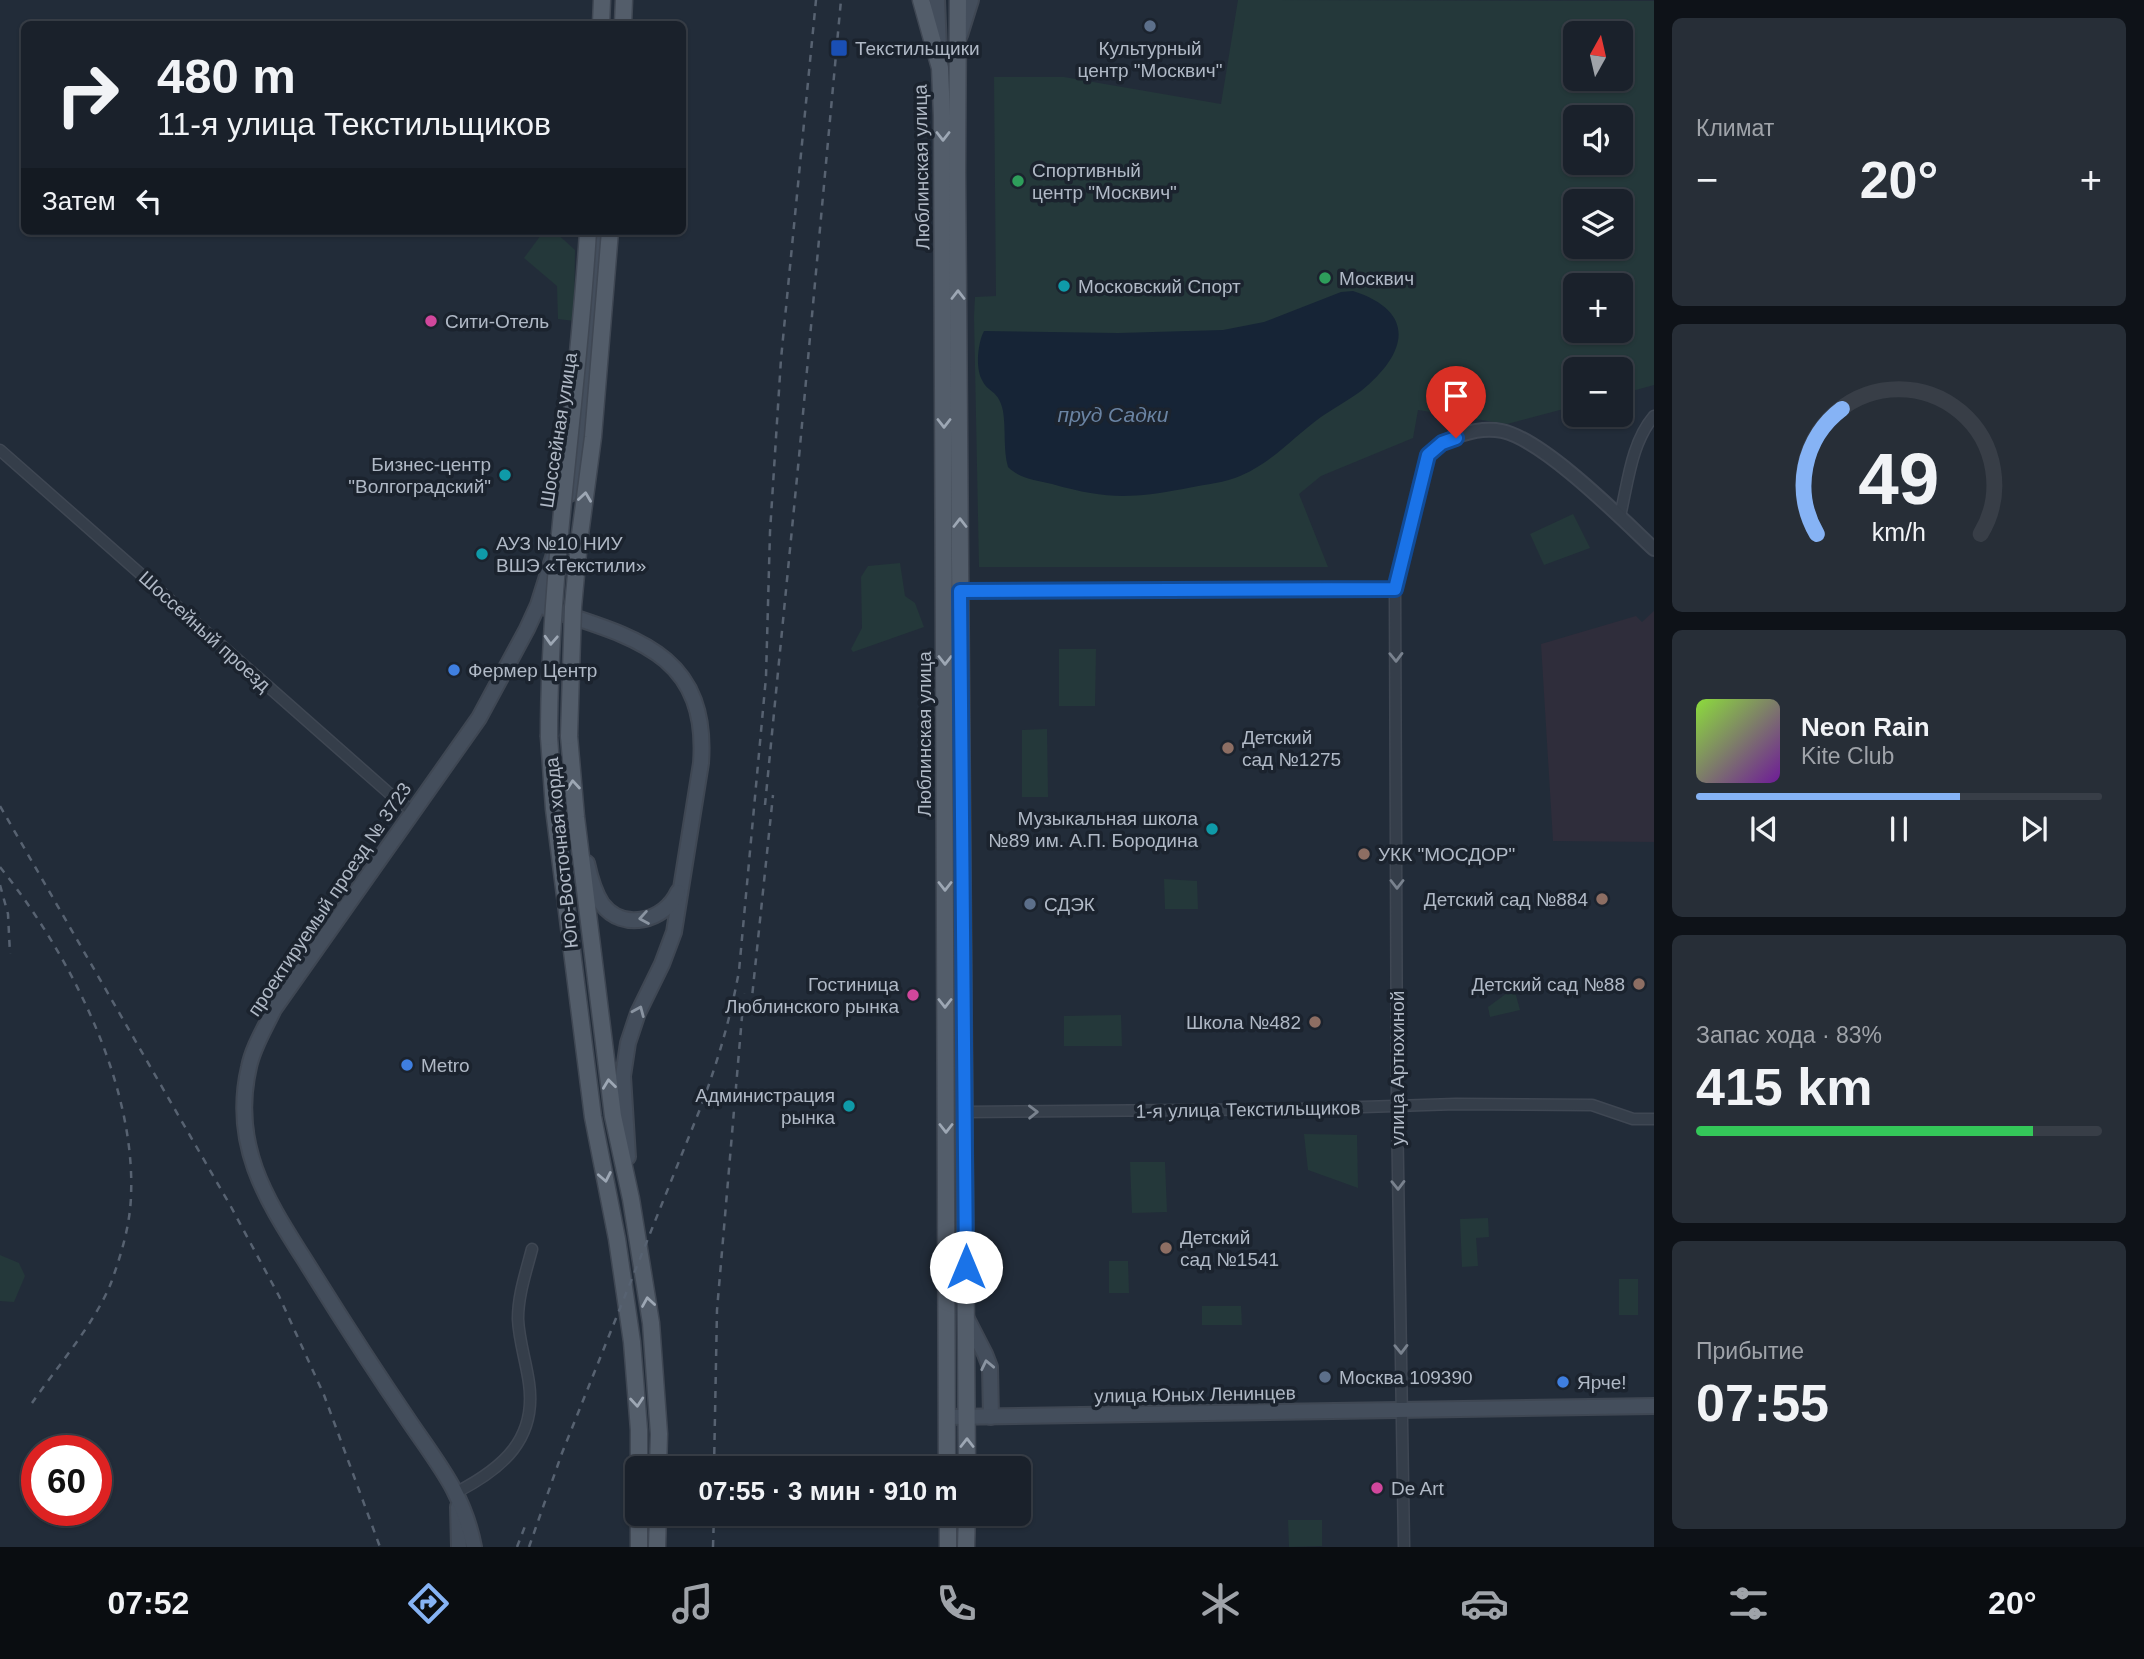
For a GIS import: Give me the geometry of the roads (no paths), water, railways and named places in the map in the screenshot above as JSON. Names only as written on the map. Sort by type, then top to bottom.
[{"type":"main road","points":[[601,21],[602,0]]},
{"type":"main road","points":[[621,21],[622,0]]},
{"type":"main road","points":[[921,0],[940,68]]},
{"type":"main road","name":"Люблинская улица","points":[[937,0],[965,1112],[967,1456]]},
{"type":"main road","name":"Люблинская улица","points":[[947,1456],[958,0]]},
{"type":"main road","points":[[957,43],[971,0]]},
{"type":"main road","name":"Юго-Восточная хорда","points":[[588,235],[572,433],[555,583],[549,672],[549,737],[554,809],[593,1118],[617,1239],[632,1342],[639,1456]]},
{"type":"main road","name":"Шоссейная улица","points":[[527,629],[538,605],[559,538],[579,444],[601,235]]},
{"type":"main road","name":"Юго-Восточная хорда","points":[[610,235],[593,437],[573,607],[569,736],[576,817],[613,1116],[631,1199],[652,1323],[658,1456]]},
{"type":"main road","points":[[538,605],[643,643],[665,659],[682,677],[693,696],[700,722],[702,741],[674,932],[638,1013],[628,1043],[624,1100],[631,1199]]},
{"type":"main road","name":"проектируемый проезд № 3723","points":[[457,1492],[371,1365],[265,1196],[248,1149],[244,1092],[249,1066],[274,1009],[478,718],[527,629]]},
{"type":"main road","points":[[576,817],[594,888],[601,903],[620,917],[642,920],[664,912],[678,894],[684,870]]},
{"type":"main road","points":[[966,1317],[990,1367],[991,1417]]},
{"type":"main road","name":"улица Юных Ленинцев","points":[[947,1417],[1654,1406]]},
{"type":"main road","points":[[457,1492],[458,1547]]},
{"type":"main road","points":[[457,1492],[470,1525],[474,1547]]},
{"type":"main road","points":[[639,1526],[639,1547]]},
{"type":"main road","points":[[657,1547],[658,1526]]},
{"type":"main road","points":[[948,1526],[948,1547]]},
{"type":"main road","points":[[966,1547],[967,1526]]},
{"type":"street","points":[[1620,516],[1638,443],[1654,416]]},
{"type":"street","points":[[953,591],[1395,589],[1428,455],[1442,443],[1470,432],[1494,430],[1515,435],[1535,447],[1620,516],[1654,549]]},
{"type":"street","name":"Шоссейный проезд","points":[[0,450],[412,811]]},
{"type":"street","name":"улица Артюхиной","points":[[1395,589],[1397,1107],[1404,1547]]},
{"type":"street","name":"1-я улица Текстильщиков","points":[[965,1112],[1456,1104],[1592,1105],[1633,1119],[1654,1119]]},
{"type":"street","points":[[457,1492],[481,1479],[506,1460],[522,1438],[530,1413],[530,1385],[518,1316],[519,1300],[532,1249]]},
{"type":"water","name":"пруд Садки","points":[[1353,291],[1374,300],[1388,310],[1396,322],[1399,335],[1396,349],[1388,363],[1361,391],[1321,417],[1270,459],[1247,473],[1222,482],[1183,489],[1147,495],[1117,496],[1087,493],[1029,478],[1008,467],[1001,404],[980,375],[979,348],[984,331],[1118,333],[1223,330],[1264,322],[1341,292]]},
{"type":"railway","points":[[529,1547],[562,1453],[702,1104],[732,1006],[739,971],[766,677],[770,532],[781,359],[816,0]]},
{"type":"railway","points":[[765,805],[841,0]]},
{"type":"railway","points":[[751,1007],[773,795]]},
{"type":"railway","points":[[0,806],[230,1205],[279,1296],[324,1395],[380,1547]]},
{"type":"railway","points":[[0,867],[50,939],[93,1021],[110,1065],[130,1153],[129,1218],[111,1283],[86,1329],[32,1403]]},
{"type":"railway","points":[[0,885],[8,914],[10,954]]},
{"type":"railway","points":[[714,1456],[717,1310],[744,993]]},
{"type":"railway","points":[[517,1547],[527,1521]]},
{"type":"railway","points":[[713,1547],[714,1526]]},
{"type":"place","name":"Культурный центр \"Москвич\"","points":[[1150,26]]},
{"type":"place","name":"Текстильщики","points":[[839,48]]},
{"type":"place","name":"Спортивный центр \"Москвич\"","points":[[1018,181]]},
{"type":"place","name":"Москвич","points":[[1325,278]]},
{"type":"place","name":"Московский Спорт","points":[[1064,286]]},
{"type":"place","name":"Сити-Отель","points":[[431,321]]},
{"type":"place","name":"Бизнес-центр \"Волгоградский\"","points":[[505,475]]},
{"type":"place","name":"АУЗ №10 НИУ ВШЭ «Текстили»","points":[[482,554]]},
{"type":"place","name":"Фермер Центр","points":[[454,670]]},
{"type":"place","name":"Детский сад №1275","points":[[1228,748]]},
{"type":"place","name":"Музыкальная школа №89 им. А.П. Бородина","points":[[1212,829]]},
{"type":"place","name":"УКК \"МОСДОР\"","points":[[1364,854]]},
{"type":"place","name":"Детский сад №884","points":[[1602,899]]},
{"type":"place","name":"СДЭК","points":[[1030,904]]},
{"type":"place","name":"Детский сад №88","points":[[1639,984]]},
{"type":"place","name":"Гостиница Люблинского рынка","points":[[913,995]]},
{"type":"place","name":"Школа №482","points":[[1315,1022]]},
{"type":"place","name":"Metro","points":[[407,1065]]},
{"type":"place","name":"Администрация рынка","points":[[849,1106]]},
{"type":"place","name":"Детский сад №1541","points":[[1166,1248]]},
{"type":"place","name":"Москва 109390","points":[[1325,1377]]},
{"type":"place","name":"Ярче!","points":[[1563,1382]]},
{"type":"place","name":"De Art","points":[[1377,1488]]}]
